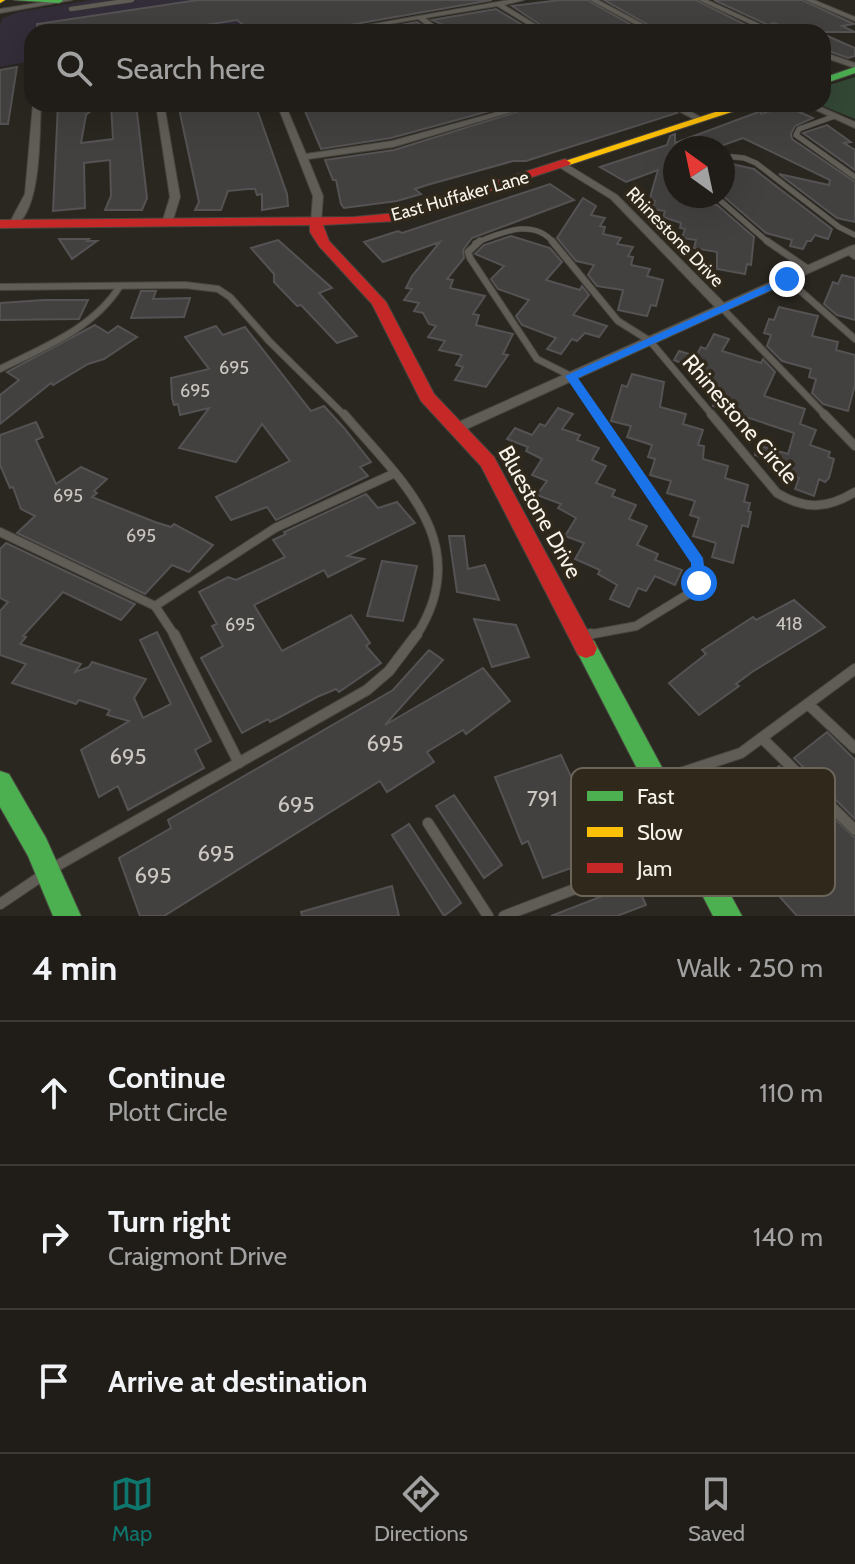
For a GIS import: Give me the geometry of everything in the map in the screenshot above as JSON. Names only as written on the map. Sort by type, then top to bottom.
[{"type":"street","points":[[18,0],[66,3]]},
{"type":"street","points":[[380,24],[521,0]]},
{"type":"street","points":[[593,0],[640,24]]},
{"type":"street","points":[[702,0],[756,24]]},
{"type":"street","points":[[808,0],[855,19]]},
{"type":"street","points":[[0,11],[66,3]]},
{"type":"street","points":[[498,4],[532,24]]},
{"type":"street","points":[[419,17],[429,24]]},
{"type":"street","points":[[831,58],[855,68]]},
{"type":"street","points":[[831,78],[855,68]]},
{"type":"street","points":[[7,224],[30,194],[36,112]]},
{"type":"street","points":[[161,112],[175,197],[167,223]]},
{"type":"street","name":"Bluestone Drive","points":[[284,112],[318,196],[317,232],[379,302],[427,397],[488,462],[650,768]]},
{"type":"street","points":[[302,157],[393,144],[505,112]]},
{"type":"street","points":[[686,112],[702,120]]},
{"type":"street","name":"East Huffaker Lane","points":[[7,224],[375,220],[417,212],[726,112]]},
{"type":"street","points":[[826,112],[855,125]]},
{"type":"street","name":"Rhinestone Drive","points":[[562,165],[614,197],[722,308]]},
{"type":"street","points":[[457,428],[808,269],[853,252]]},
{"type":"street","points":[[0,783],[17,808],[49,870],[67,916]]},
{"type":"street","name":"Bluestone Drive","points":[[718,896],[728,916]]},
{"type":"lane","points":[[66,3],[132,0]]},
{"type":"lane","points":[[835,116],[799,129],[796,135],[855,177]]},
{"type":"lane","points":[[735,157],[756,163],[839,227],[855,235]]},
{"type":"lane","points":[[729,208],[779,252],[808,269]]},
{"type":"lane","name":"Rhinestone Circle","points":[[571,376],[537,359],[470,258],[468,252],[475,243],[514,229],[542,232],[618,321],[650,341],[777,493],[789,501],[816,509],[829,507],[855,492]]},
{"type":"lane","points":[[787,279],[855,339]]},
{"type":"lane","points":[[0,369],[94,318],[109,305],[120,286]]},
{"type":"lane","points":[[0,287],[204,286],[230,297],[269,341],[327,395],[395,473],[425,510],[438,544],[436,586],[426,623],[407,655],[367,690],[49,870],[0,904]]},
{"type":"lane","points":[[722,308],[855,446]]},
{"type":"lane","points":[[571,376],[698,562],[701,573],[693,591],[636,626],[580,636]]},
{"type":"lane","points":[[155,606],[275,528],[395,473]]},
{"type":"lane","points":[[0,532],[155,606],[172,630],[239,763]]},
{"type":"lane","points":[[699,768],[732,758],[855,669]]},
{"type":"lane","points":[[808,704],[855,748]]},
{"type":"lane","points":[[762,738],[792,768]]},
{"type":"lane","points":[[835,810],[855,830]]},
{"type":"lane","points":[[428,823],[488,916]]},
{"type":"lane","points":[[504,916],[571,891]]},
{"type":"shaded area","points":[[92,0],[427,0],[280,24],[24,24],[24,62],[0,67],[0,25],[3,18],[19,12]]},
{"type":"green space","points":[[855,77],[855,119],[831,109],[831,84]]},
{"type":"building","points":[[198,0],[492,0],[355,24],[242,24],[237,20],[212,24],[37,24]]},
{"type":"building","points":[[587,0],[630,24],[539,24],[512,6]]},
{"type":"building","points":[[604,0],[696,0],[744,24],[647,24]]},
{"type":"building","points":[[714,0],[802,0],[854,24],[842,26],[855,32],[831,32],[831,24],[766,24]]},
{"type":"building","points":[[496,9],[521,24],[441,24],[432,20]]},
{"type":"building","points":[[831,38],[855,48],[855,56],[848,58],[831,52]]},
{"type":"building","points":[[17,67],[8,124],[0,124],[0,70]]},
{"type":"building","points":[[58,112],[90,112],[86,115],[81,143],[113,139],[111,112],[137,112],[147,198],[142,210],[105,210],[111,196],[110,160],[84,163],[85,208],[53,211]]},
{"type":"building","points":[[180,112],[258,112],[287,194],[288,206],[262,210],[262,194],[257,195],[255,189],[228,191],[221,210],[195,210],[199,202]]},
{"type":"building","points":[[305,112],[486,112],[391,138],[321,149]]},
{"type":"building","points":[[516,112],[677,113],[526,161],[513,161],[427,185],[415,189],[421,194],[397,201],[344,208],[336,180],[333,180],[325,160],[394,150]]},
{"type":"building","points":[[761,112],[800,112],[813,118],[795,126],[792,139],[855,182],[855,222],[837,218],[779,174],[829,185],[830,180],[743,138],[735,141],[735,136],[694,136]]},
{"type":"building","points":[[827,125],[851,142],[844,143],[855,150],[855,170],[803,133]]},
{"type":"building","points":[[663,146],[663,208],[720,208],[754,237],[751,265],[747,264],[745,274],[717,269],[717,252],[694,248],[696,240],[682,238],[685,229],[680,228],[681,223],[663,217],[665,211],[652,209],[655,201],[650,200],[658,170],[626,182],[600,167]]},
{"type":"building","points":[[735,165],[754,169],[832,229],[828,239],[815,235],[803,249],[790,246],[792,240],[766,233],[735,206]]},
{"type":"building","points":[[550,184],[574,200],[472,238],[463,250],[464,258],[447,279],[453,280],[450,288],[485,296],[473,314],[479,315],[476,325],[513,334],[503,354],[508,355],[486,387],[455,380],[463,367],[456,365],[462,355],[439,350],[445,341],[428,337],[436,326],[429,324],[423,313],[414,311],[419,303],[404,300],[412,289],[406,288],[412,276],[440,242],[383,262],[364,242],[398,231],[402,233]]},
{"type":"building","points":[[583,198],[596,206],[591,215],[605,218],[600,226],[605,227],[603,234],[621,238],[617,244],[633,247],[628,256],[633,257],[631,265],[650,269],[647,276],[663,280],[656,306],[651,305],[647,316],[618,310],[623,290],[597,286],[588,275],[594,265],[576,261],[557,238]]},
{"type":"building","points":[[511,236],[550,248],[562,262],[546,280],[580,290],[582,286],[589,295],[573,315],[607,326],[599,337],[585,333],[577,341],[572,339],[561,354],[547,349],[556,338],[522,325],[516,316],[529,300],[498,289],[491,279],[504,266],[475,254],[484,245]]},
{"type":"building","points":[[59,239],[89,239],[87,241],[97,241],[72,259]]},
{"type":"building","points":[[278,240],[332,288],[319,293],[357,336],[337,343],[274,282],[274,274],[251,248]]},
{"type":"building","points":[[842,275],[855,278],[855,320],[837,315],[824,304],[833,282],[838,284]]},
{"type":"building","points":[[141,291],[156,291],[153,299],[190,298],[184,317],[131,318]]},
{"type":"building","points":[[88,300],[79,319],[0,320],[0,303]]},
{"type":"building","points":[[779,307],[818,316],[812,336],[838,342],[836,350],[855,355],[855,385],[848,411],[823,404],[812,393],[816,379],[809,377],[811,369],[782,361],[767,346],[771,335],[764,333],[769,319],[774,320]]},
{"type":"building","points":[[95,325],[108,333],[118,326],[137,337],[104,359],[88,364],[53,385],[51,383],[0,424],[0,395],[19,380],[7,372]]},
{"type":"building","points":[[216,326],[223,335],[245,327],[311,411],[324,406],[344,428],[371,462],[360,467],[368,476],[276,520],[267,507],[231,520],[216,497],[290,461],[262,424],[236,462],[179,448],[209,408],[180,415],[178,404],[174,405],[172,398],[171,378],[209,369],[185,337]]},
{"type":"building","points":[[714,334],[729,339],[722,351],[761,363],[763,359],[775,372],[764,396],[805,409],[800,424],[816,430],[810,445],[830,452],[828,457],[834,459],[829,478],[825,482],[819,479],[814,496],[795,489],[799,478],[779,469],[781,465],[755,455],[758,445],[788,454],[794,433],[713,406],[719,394],[703,389],[709,376],[674,360],[679,351],[696,356],[701,347],[706,349]]},
{"type":"building","points":[[632,374],[664,382],[660,407],[686,414],[683,424],[703,430],[698,445],[704,446],[703,459],[728,466],[725,478],[748,485],[744,502],[750,503],[748,511],[751,512],[748,527],[742,525],[733,563],[712,557],[716,543],[693,536],[699,518],[690,515],[695,501],[667,493],[671,481],[650,475],[655,459],[648,457],[652,445],[627,437],[631,426],[611,421],[622,385],[627,387]]},
{"type":"building","points":[[558,408],[573,414],[562,429],[580,435],[577,440],[599,448],[592,460],[606,466],[596,483],[615,490],[612,496],[636,505],[629,519],[647,526],[637,545],[658,554],[655,560],[682,570],[675,585],[655,576],[646,591],[638,588],[629,607],[610,599],[617,585],[598,574],[600,570],[575,559],[584,543],[565,536],[576,518],[558,508],[561,504],[537,495],[547,481],[532,475],[542,459],[526,451],[528,447],[507,439],[515,428],[532,435],[540,424],[545,426]]},
{"type":"building","points":[[36,422],[43,437],[36,440],[56,484],[81,467],[107,479],[92,497],[155,522],[171,527],[174,524],[213,545],[189,572],[172,565],[145,594],[17,533],[35,516],[21,509],[0,465],[0,435]]},
{"type":"building","points":[[366,494],[378,508],[397,502],[415,523],[347,556],[364,559],[328,577],[324,570],[254,605],[282,651],[351,615],[370,643],[366,646],[381,663],[339,692],[336,689],[317,697],[242,733],[201,658],[223,646],[212,626],[217,624],[199,592],[228,577],[236,580],[285,557],[273,540]]},
{"type":"building","points":[[449,536],[464,536],[468,569],[485,565],[499,600],[457,592]]},
{"type":"building","points":[[6,543],[135,604],[121,620],[63,592],[23,636],[26,637],[20,644],[81,664],[75,672],[89,667],[92,662],[146,679],[134,698],[143,718],[171,704],[140,640],[157,632],[211,741],[195,750],[204,768],[128,810],[118,786],[99,797],[81,750],[129,721],[107,715],[110,710],[79,700],[76,704],[12,683],[26,664],[0,655],[0,611],[8,602],[0,598],[0,549]]},
{"type":"building","points":[[382,561],[417,566],[403,621],[367,616]]},
{"type":"building","points":[[794,600],[825,627],[752,672],[736,684],[739,686],[699,715],[669,683],[706,654],[702,650],[753,617],[756,620]]},
{"type":"building","points":[[474,619],[516,625],[529,657],[492,667]]},
{"type":"building","points":[[429,650],[443,660],[385,725],[483,668],[510,701],[466,734],[463,730],[427,752],[434,762],[387,792],[380,781],[164,916],[140,916],[119,858],[171,828],[168,820],[393,690]]},
{"type":"building","points":[[827,732],[855,760],[855,819],[835,799],[835,768],[804,768],[794,758]]},
{"type":"building","points":[[561,755],[571,777],[571,868],[543,878],[528,841],[522,844],[495,777]]},
{"type":"building","points":[[454,795],[502,865],[484,878],[436,806]]},
{"type":"building","points":[[835,819],[855,838],[855,916],[797,916],[779,896],[835,896]]},
{"type":"building","points":[[409,824],[461,903],[444,916],[392,835]]},
{"type":"building","points":[[392,886],[399,916],[302,916],[301,912]]},
{"type":"building","points":[[603,896],[642,896],[646,905],[617,916],[551,916]]},
{"type":"traffic: fast","points":[[18,0],[59,1]]},
{"type":"traffic: fast","points":[[831,78],[855,70]]},
{"type":"traffic: fast","points":[[586,648],[650,768]]},
{"type":"traffic: fast","points":[[0,783],[37,847],[67,916]]},
{"type":"traffic: fast","points":[[717,896],[728,916]]},
{"type":"traffic: slow","points":[[565,163],[726,112]]},
{"type":"traffic: jam","points":[[0,224],[354,221],[397,217],[565,163]]},
{"type":"traffic: jam","points":[[316,222],[317,232],[324,243],[379,302],[427,397],[488,462],[586,648]]},
{"type":"route","points":[[699,583],[701,573],[698,562],[571,376],[787,279]]}]
